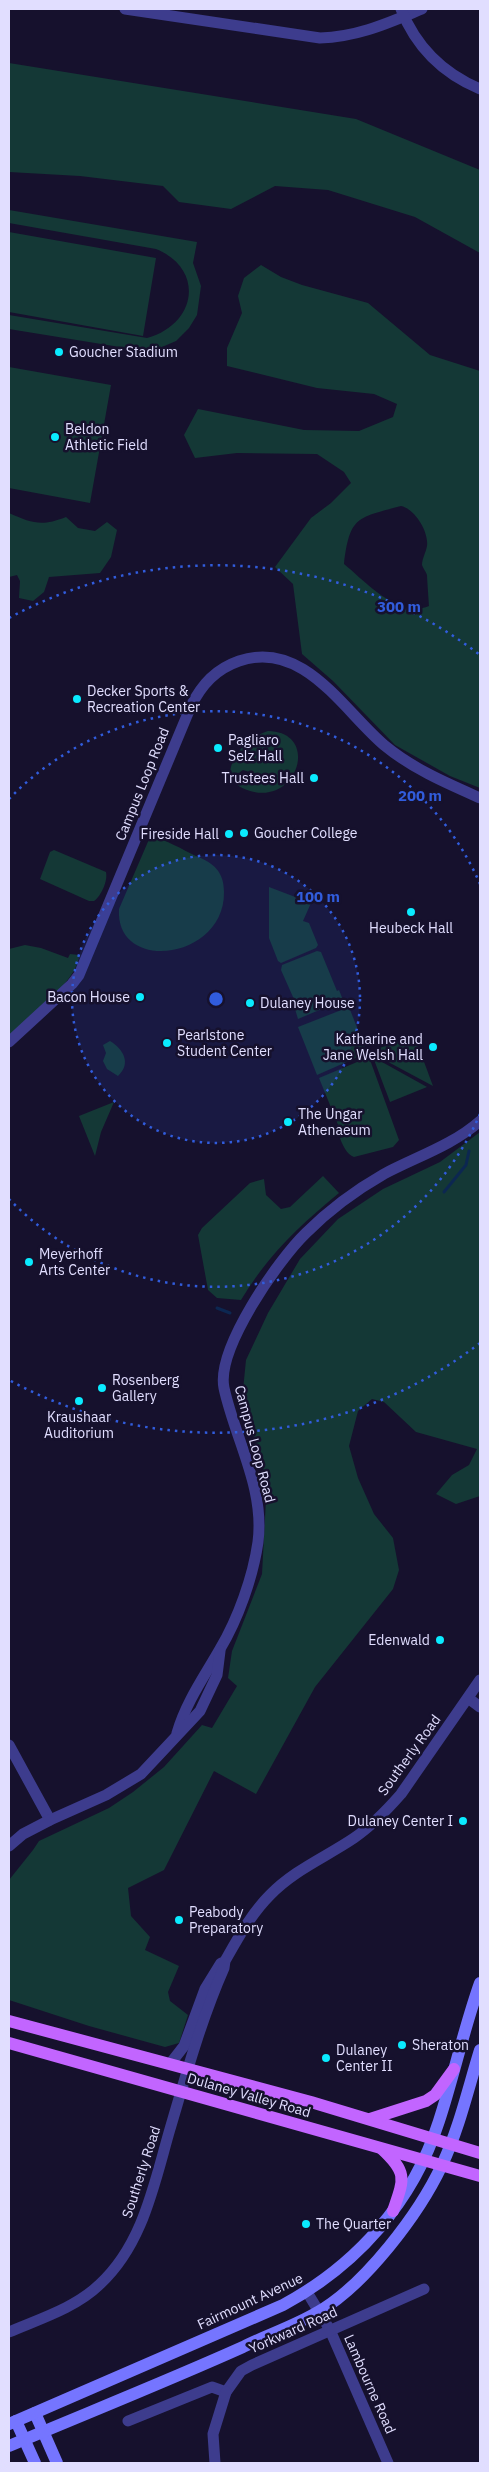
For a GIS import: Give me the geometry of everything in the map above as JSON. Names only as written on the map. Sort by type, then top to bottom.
[{"type":"main road","name":"Fairmount Avenue","points":[[13,2422],[253,2319],[307,2292],[344,2265],[373,2236],[394,2211],[424,2160],[433,2138],[480,1983]]},
{"type":"main road","name":"Dulaney Valley Road","points":[[9,2021],[370,2119],[480,2153]]},
{"type":"main road","name":"Dulaney Valley Road","points":[[9,2043],[480,2176]]},
{"type":"main road","points":[[9,2446],[319,2312],[374,2264],[419,2205],[442,2165],[480,2050]]},
{"type":"main road","points":[[370,2119],[426,2101],[435,2095],[454,2069]]},
{"type":"main road","points":[[380,2148],[396,2162],[402,2175],[403,2183],[394,2211]]},
{"type":"main road","points":[[35,2413],[57,2463]]},
{"type":"main road","points":[[13,2422],[25,2439],[35,2463]]},
{"type":"street","points":[[124,9],[320,38],[341,38],[366,32],[402,13],[422,9]]},
{"type":"street","points":[[402,13],[421,45],[433,60],[446,71],[480,89]]},
{"type":"street","name":"Campus Loop Road","points":[[9,1042],[72,984],[79,974],[190,706],[204,683],[222,669],[254,657],[274,657],[296,663],[308,672],[370,732],[402,758],[421,771],[480,798]]},
{"type":"street","name":"Campus Loop Road","points":[[9,1846],[23,1834],[106,1795],[129,1782],[146,1768],[177,1733],[182,1715],[220,1649],[244,1592],[255,1556],[259,1531],[254,1485],[223,1381],[226,1360],[248,1314],[266,1283],[305,1234],[333,1209],[384,1174],[456,1138],[480,1121]]},
{"type":"street","name":"Southerly Road","points":[[9,2332],[86,2296],[99,2286],[121,2261],[142,2222],[203,2019],[224,1968],[225,1961],[247,1923],[270,1895],[304,1868],[354,1838],[389,1808],[402,1794],[480,1680]]},
{"type":"street","points":[[468,1698],[480,1708]]},
{"type":"street","points":[[9,1745],[50,1820]]},
{"type":"street","name":"Southerly Road","points":[[170,2064],[184,2046],[190,2034],[205,1989],[218,1965],[225,1961]]},
{"type":"street","name":"Yorkward Road","points":[[215,2463],[214,2434],[226,2392],[241,2371],[424,2289]]},
{"type":"street","name":"Lambourne Road","points":[[307,2292],[330,2330],[388,2463]]},
{"type":"street","points":[[128,2421],[212,2387],[226,2392]]},
{"type":"green space","points":[[9,63],[356,119],[480,170],[480,253],[415,217],[328,190],[275,186],[231,209],[179,202],[163,186],[80,176],[9,172]]},
{"type":"green space","points":[[9,210],[197,242],[193,263],[201,286],[197,315],[189,328],[176,341],[148,351],[9,329],[9,315],[147,338],[164,331],[176,321],[185,309],[189,296],[188,282],[182,269],[172,258],[156,249],[9,223]]},
{"type":"green space","points":[[9,232],[156,258],[143,336],[9,312]]},
{"type":"green space","points":[[261,265],[281,277],[302,285],[368,303],[430,355],[480,371],[480,788],[450,776],[395,745],[333,681],[302,654],[293,584],[275,567],[311,518],[331,503],[351,483],[344,472],[317,454],[237,453],[195,458],[184,435],[198,409],[304,430],[359,431],[393,417],[397,404],[374,394],[317,388],[227,366],[227,348],[242,313],[238,296],[244,278]],"holes":[[[401,506],[406,508],[420,522],[427,540],[422,565],[427,575],[429,606],[417,609],[394,603],[372,588],[344,564],[349,536],[358,522],[374,513]]]},
{"type":"green space","name":"Beldon Athletic Field","points":[[9,367],[111,385],[90,503],[9,488]]},
{"type":"green space","points":[[9,513],[24,519],[43,523],[66,517],[78,528],[95,531],[107,522],[117,530],[111,557],[100,573],[49,577],[44,592],[33,601],[19,598],[20,581],[17,575],[9,577]]},
{"type":"green space","points":[[268,731],[286,735],[296,745],[298,759],[294,773],[285,785],[270,792],[252,792],[231,781],[256,783],[258,780],[256,774],[243,770],[240,772],[243,780],[230,776],[233,761],[248,742]]},
{"type":"green space","points":[[150,837],[167,842],[213,865],[220,874],[224,885],[220,915],[207,932],[190,944],[170,950],[151,950],[134,943],[122,930],[119,909]]},
{"type":"green space","points":[[54,850],[106,872],[103,888],[94,901],[89,901],[40,879],[50,852]]},
{"type":"green space","points":[[269,887],[311,903],[303,921],[309,923],[318,945],[316,948],[281,963],[278,961],[269,938]]},
{"type":"green space","points":[[25,945],[41,948],[68,958],[70,954],[79,955],[70,976],[61,988],[9,1036],[9,949]]},
{"type":"green space","points":[[317,951],[321,952],[337,991],[339,990],[343,1000],[298,1019],[295,1009],[297,1006],[281,970],[282,965]]},
{"type":"green space","points":[[349,1007],[367,1053],[317,1075],[298,1027]]},
{"type":"green space","points":[[414,1035],[433,1086],[377,1056],[375,1051]]},
{"type":"green space","points":[[110,1041],[122,1052],[125,1061],[122,1071],[118,1076],[107,1069],[103,1061],[106,1053],[103,1045]]},
{"type":"green space","points":[[369,1057],[399,1140],[393,1147],[354,1157],[347,1152],[342,1143],[340,1138],[343,1137],[319,1078]]},
{"type":"green space","points":[[373,1057],[427,1087],[390,1102]]},
{"type":"green space","points":[[114,1102],[101,1132],[95,1156],[79,1116]]},
{"type":"green space","points":[[480,1132],[480,1496],[456,1504],[436,1494],[452,1475],[469,1465],[477,1449],[416,1432],[384,1402],[372,1399],[358,1411],[349,1446],[358,1478],[374,1514],[393,1538],[399,1570],[393,1589],[315,1687],[256,1794],[214,1771],[164,1870],[128,1888],[131,1916],[150,1937],[145,1950],[179,1966],[168,1992],[170,2001],[188,2015],[179,2043],[165,2047],[89,2026],[9,2000],[9,1880],[39,1841],[109,1808],[133,1792],[164,1767],[202,1725],[212,1728],[237,1686],[228,1678],[232,1651],[262,1574],[267,1481],[242,1400],[246,1360],[268,1313],[300,1259],[338,1219],[383,1189],[440,1162]]},
{"type":"green space","points":[[323,1176],[339,1193],[311,1217],[273,1255],[241,1300],[217,1298],[208,1290],[198,1235],[202,1228],[250,1183],[264,1179],[266,1195],[281,1209],[290,1207]]},
{"type":"waterway","points":[[444,1192],[466,1165],[469,1151]]},
{"type":"waterway","points":[[217,1308],[230,1313]]},
{"type":"place","name":"Goucher Stadium","points":[[59,352]]},
{"type":"place","name":"Beldon Athletic Field","points":[[55,437]]},
{"type":"place","name":"Decker Sports & Recreation Center","points":[[77,699]]},
{"type":"place","name":"Pagliaro Selz Hall","points":[[218,748]]},
{"type":"place","name":"Trustees Hall","points":[[314,778]]},
{"type":"place","name":"Goucher College","points":[[244,833]]},
{"type":"place","name":"Fireside Hall","points":[[229,834]]},
{"type":"place","name":"Heubeck Hall","points":[[411,912]]},
{"type":"place","name":"Bacon House","points":[[140,997]]},
{"type":"place","name":"Dulaney House","points":[[250,1003]]},
{"type":"place","name":"Pearlstone Student Center","points":[[167,1043]]},
{"type":"place","name":"Katharine and Jane Welsh Hall","points":[[433,1047]]},
{"type":"place","name":"The Ungar Athenaeum","points":[[288,1122]]},
{"type":"place","name":"Meyerhoff Arts Center","points":[[29,1262]]},
{"type":"place","name":"Rosenberg Gallery","points":[[102,1388]]},
{"type":"place","name":"Kraushaar Auditorium","points":[[79,1401]]},
{"type":"place","name":"Edenwald","points":[[440,1640]]},
{"type":"place","name":"Dulaney Center I","points":[[463,1821]]},
{"type":"place","name":"Peabody Preparatory","points":[[179,1920]]},
{"type":"place","name":"Sheraton","points":[[402,2045]]},
{"type":"place","name":"Dulaney Center II","points":[[326,2058]]},
{"type":"place","name":"The Quarter","points":[[306,2224]]}]
